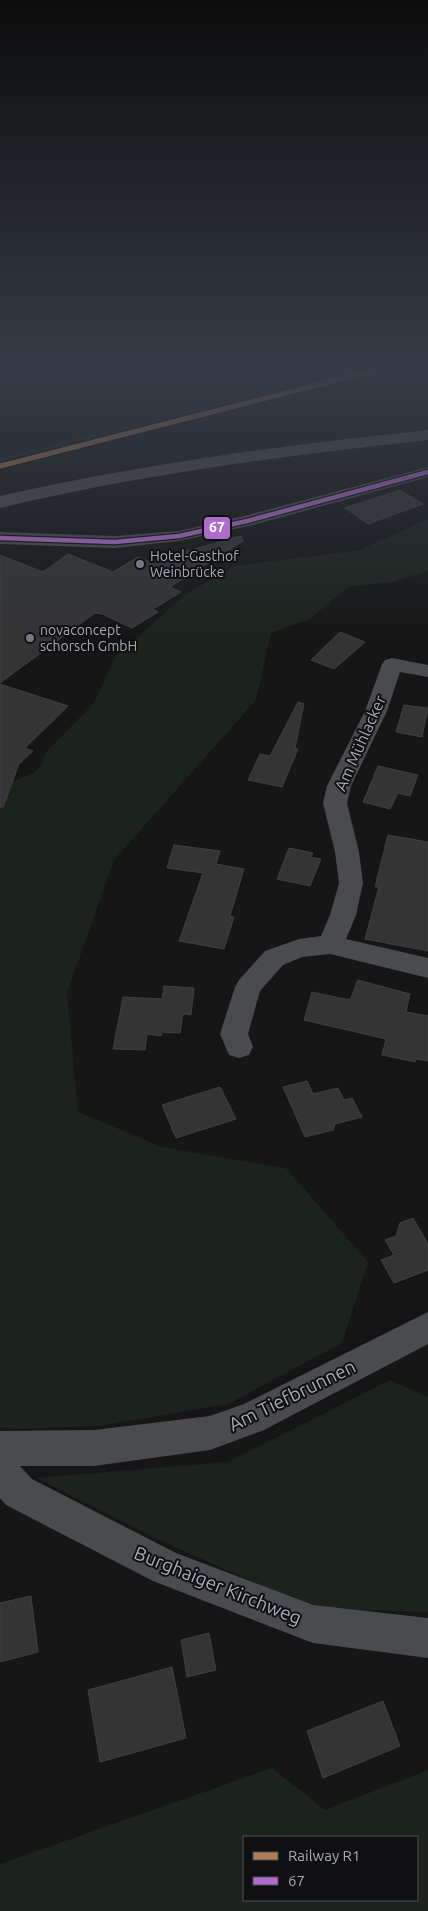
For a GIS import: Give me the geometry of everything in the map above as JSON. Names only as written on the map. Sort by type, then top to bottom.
[{"type":"highway","points":[[0,502],[42,491],[209,460]]},
{"type":"highway","points":[[0,520],[95,496],[268,460]]},
{"type":"street","points":[[0,538],[115,542],[180,536],[428,472]]},
{"type":"street","name":"Am Mühlacker","points":[[330,945],[343,915],[351,883],[347,852],[335,803],[339,786],[376,711],[392,664],[428,671]]},
{"type":"street","points":[[239,1047],[234,1034],[248,987],[274,958],[299,948],[330,945],[428,968]]},
{"type":"street","name":"Am Tiefbrunnen","points":[[0,1449],[94,1448],[210,1433],[252,1418],[428,1327]]},
{"type":"street","name":"Burghaiger Kirchweg","points":[[0,1471],[19,1492],[175,1571],[314,1624],[428,1638]]},
{"type":"shaded area","points":[[0,460],[35,460],[0,469]]},
{"type":"shaded area","points":[[428,519],[428,571],[393,582],[349,586],[310,619],[271,633],[256,700],[114,860],[67,993],[78,1112],[162,1147],[286,1168],[368,1262],[342,1343],[228,1404],[100,1426],[14,1429],[0,1427],[0,786],[34,773],[40,767],[47,751],[94,703],[115,657],[186,594],[235,566],[360,550]]},
{"type":"shaded area","points":[[390,1380],[428,1397],[428,1612],[314,1609],[153,1537],[36,1478],[228,1462]]},
{"type":"shaded area","points":[[272,1768],[325,1810],[428,1770],[428,1911],[0,1911],[0,1864]]},
{"type":"building","points":[[400,490],[423,504],[368,524],[345,508]]},
{"type":"building","points":[[241,536],[243,541],[170,587],[181,592],[153,609],[158,612],[132,628],[102,614],[95,613],[0,683],[0,555],[43,572],[68,554],[113,572],[138,557],[155,564],[169,556]]},
{"type":"building","points":[[340,632],[365,642],[334,669],[311,660]]},
{"type":"building","points":[[0,684],[68,706],[25,748],[33,751],[19,764],[3,807],[0,807]]},
{"type":"building","points":[[298,702],[304,704],[295,748],[298,749],[282,787],[248,780],[260,754],[270,756]]},
{"type":"building","points":[[404,705],[428,708],[422,737],[396,732]]},
{"type":"building","points":[[378,766],[418,775],[410,796],[398,793],[390,809],[363,802]]},
{"type":"building","points":[[388,835],[428,842],[428,951],[365,939],[379,887],[375,887]]},
{"type":"building","points":[[174,845],[220,851],[216,864],[244,869],[230,916],[234,917],[224,949],[179,941],[203,873],[167,868]]},
{"type":"building","points":[[289,848],[313,853],[311,857],[321,859],[310,886],[277,879]]},
{"type":"building","points":[[358,980],[410,994],[406,1012],[428,1016],[428,1061],[416,1059],[415,1062],[382,1055],[386,1039],[304,1020],[312,992],[350,1000]]},
{"type":"building","points":[[164,986],[194,988],[191,1015],[183,1014],[180,1033],[162,1032],[161,1036],[147,1034],[145,1050],[113,1049],[123,997],[162,999]]},
{"type":"building","points":[[307,1081],[313,1094],[338,1088],[344,1100],[352,1098],[362,1117],[335,1124],[333,1130],[305,1137],[283,1087]]},
{"type":"building","points":[[220,1087],[236,1119],[176,1138],[162,1105]]},
{"type":"building","points":[[413,1218],[428,1244],[428,1270],[394,1283],[381,1260],[394,1255],[385,1240],[396,1236],[400,1223]]},
{"type":"building","points":[[31,1596],[38,1652],[0,1662],[0,1603]]},
{"type":"building","points":[[209,1633],[216,1670],[187,1677],[181,1640]]},
{"type":"building","points":[[172,1667],[186,1738],[100,1762],[88,1690]]},
{"type":"building","points":[[383,1701],[400,1746],[323,1778],[307,1731]]},
{"type":"rail line","name":"R1","points":[[0,466],[23,460]]},
{"type":"transit line","name":"67","points":[[0,538],[115,542],[179,536],[247,521],[428,472]]},
{"type":"place","name":"Hotel-Gasthof Weinbrücke","points":[[140,564]]},
{"type":"place","name":"novaconcept schorsch GmbH","points":[[30,638]]}]
